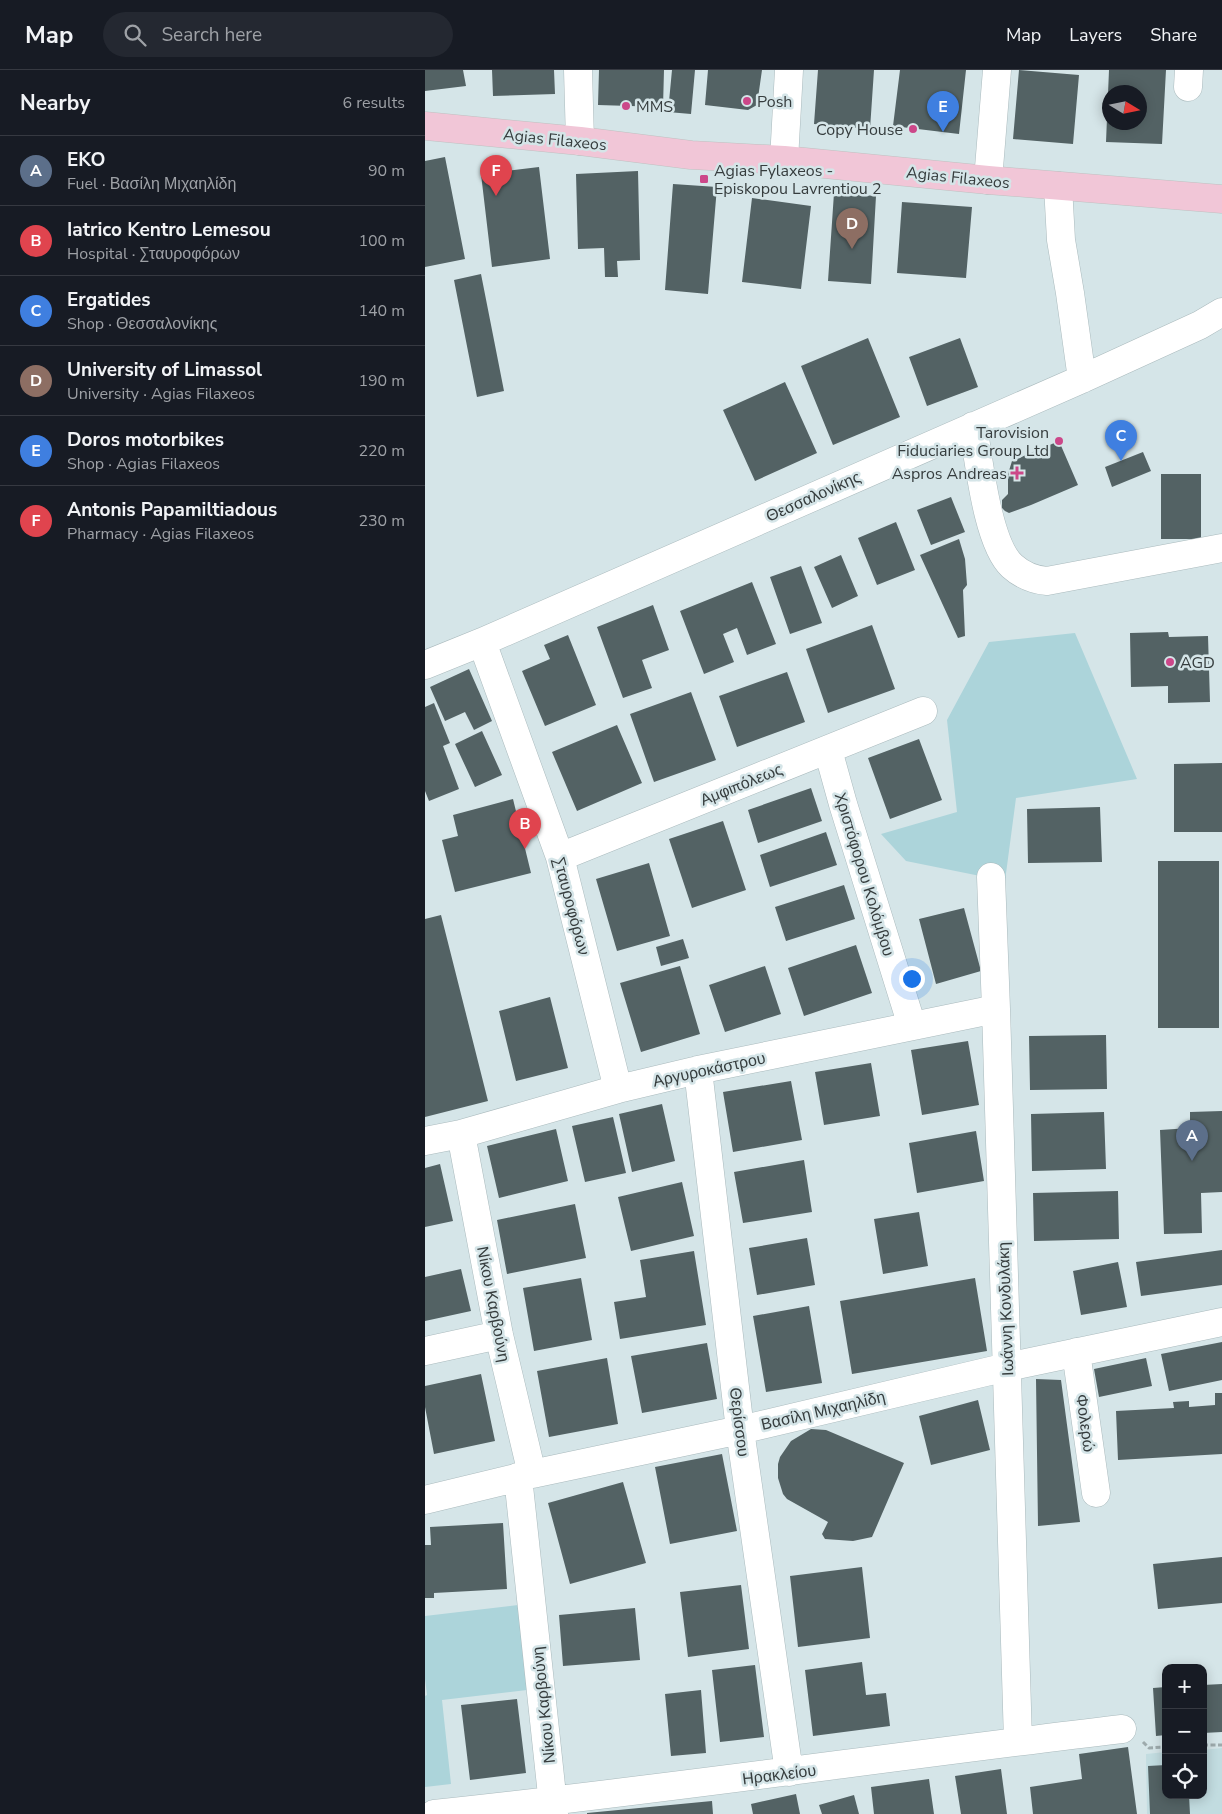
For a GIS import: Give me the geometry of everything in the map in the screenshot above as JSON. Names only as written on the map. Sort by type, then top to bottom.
[{"type":"main road","name":"Agias Filaxeos","points":[[425,126],[580,141],[691,155],[785,160],[988,180],[1222,199]]},
{"type":"street","points":[[578,70],[580,141]]},
{"type":"street","points":[[785,160],[789,70]]},
{"type":"street","points":[[988,180],[997,70]]},
{"type":"street","points":[[1058,186],[1061,240],[1072,300],[1082,379]]},
{"type":"street","name":"Θεσσαλονίκης","points":[[425,665],[482,642],[973,426],[1215,324]]},
{"type":"street","points":[[973,426],[989,514],[1000,549],[1011,566],[1025,576],[1047,581],[1222,548]]},
{"type":"street","name":"Σταυροφόρων","points":[[482,642],[560,857],[619,1089]]},
{"type":"street","name":"Αμφιπόλεως","points":[[560,857],[923,711]]},
{"type":"street","name":"Χριστόφορου Κολόμβου","points":[[828,750],[912,1026]]},
{"type":"street","name":"Ιωάννη Κονδυλάκη","points":[[991,877],[1018,1742]]},
{"type":"street","name":"Αργυροκάστρου","points":[[425,1141],[461,1134],[619,1089],[698,1070],[996,1009]]},
{"type":"street","name":"Θερίσσου","points":[[698,1070],[740,1430],[789,1772]]},
{"type":"street","name":"Νίκου Καρβούνη","points":[[461,1134],[525,1476],[554,1808]]},
{"type":"street","name":"Βασίλη Μιχαηλίδη","points":[[425,1500],[525,1476],[740,1430],[1007,1367],[1222,1322]]},
{"type":"street","points":[[425,1351],[499,1335]]},
{"type":"street","name":"Φολερώ","points":[[1076,1352],[1096,1493]]},
{"type":"street","name":"Ηρακλείου","points":[[434,1814],[554,1808],[789,1772],[1122,1729]]},
{"type":"path","points":[[1207,1745],[1222,1745]]},
{"type":"shaded area","points":[[1075,633],[1137,779],[1016,798],[1005,881],[906,861],[881,834],[957,812],[947,720],[989,642]]},
{"type":"shaded area","points":[[518,1605],[527,1690],[442,1700],[451,1784],[425,1787],[425,1696],[427,1695],[425,1679],[425,1616]]},
{"type":"shaded area","points":[[1222,1748],[1222,1814],[1147,1814],[1146,1754],[1162,1752],[1162,1799],[1207,1799],[1207,1750]]},
{"type":"building","points":[[425,70],[463,70],[466,86],[425,91]]},
{"type":"building","points":[[492,70],[554,70],[555,94],[493,96]]},
{"type":"building","points":[[599,70],[664,70],[663,107],[598,105]]},
{"type":"building","points":[[672,70],[695,70],[691,114],[668,112]]},
{"type":"building","points":[[708,70],[762,70],[757,105],[748,110],[705,105]]},
{"type":"building","points":[[818,70],[874,70],[870,129],[814,124]]},
{"type":"building","points":[[900,70],[966,70],[959,134],[893,126]]},
{"type":"building","points":[[1019,70],[1079,75],[1073,144],[1013,139]]},
{"type":"building","points":[[1109,70],[1166,70],[1162,144],[1106,142],[1106,130],[1147,130],[1147,85],[1108,85]]},
{"type":"building","points":[[445,157],[465,259],[425,267],[425,161]]},
{"type":"building","points":[[539,167],[550,259],[492,267],[481,174]]},
{"type":"building","points":[[638,171],[640,260],[617,261],[618,277],[605,277],[604,248],[578,249],[576,174]]},
{"type":"building","points":[[673,184],[717,187],[708,294],[665,290]]},
{"type":"building","points":[[834,193],[876,196],[871,284],[828,281]]},
{"type":"building","points":[[752,198],[811,206],[801,289],[742,282]]},
{"type":"building","points":[[902,202],[972,207],[966,278],[897,273]]},
{"type":"building","points":[[481,274],[504,391],[477,397],[454,280]]},
{"type":"building","points":[[868,338],[900,417],[833,445],[801,366]]},
{"type":"building","points":[[960,338],[978,387],[927,406],[909,357]]},
{"type":"building","points":[[785,382],[817,453],[755,481],[723,410]]},
{"type":"building","points":[[1059,441],[1078,485],[1009,513],[1005,511],[1002,508],[1002,500],[1008,494],[1008,474],[1012,461]]},
{"type":"building","points":[[1143,452],[1151,471],[1112,487],[1105,467]]},
{"type":"building","points":[[1161,474],[1201,474],[1201,539],[1161,539]]},
{"type":"building","points":[[951,497],[965,532],[931,545],[917,510]]},
{"type":"building","points":[[896,522],[915,570],[877,585],[858,538]]},
{"type":"building","points":[[959,539],[965,559],[967,585],[963,590],[965,636],[958,638],[920,555]]},
{"type":"building","points":[[841,555],[858,596],[832,608],[814,567]]},
{"type":"building","points":[[801,566],[822,623],[790,634],[770,577]]},
{"type":"building","points":[[752,582],[776,644],[747,655],[737,628],[723,634],[734,662],[704,674],[680,611]]},
{"type":"building","points":[[653,605],[669,650],[642,660],[652,688],[623,698],[597,627]]},
{"type":"building","points":[[872,625],[895,689],[828,713],[806,649]]},
{"type":"building","name":"AGD","points":[[1168,632],[1169,637],[1208,636],[1210,702],[1168,703],[1168,686],[1131,687],[1130,633]]},
{"type":"building","points":[[568,635],[596,705],[545,726],[522,671],[550,659],[544,645]]},
{"type":"building","points":[[469,669],[492,721],[474,730],[465,712],[445,721],[430,687]]},
{"type":"building","points":[[787,672],[805,722],[737,747],[719,696]]},
{"type":"building","points":[[691,692],[716,760],[654,782],[630,714]]},
{"type":"building","points":[[434,703],[450,743],[443,746],[459,789],[429,801],[425,791],[425,707]]},
{"type":"building","points":[[617,725],[642,783],[577,811],[552,752]]},
{"type":"building","points":[[482,731],[502,775],[475,787],[455,744]]},
{"type":"building","points":[[919,739],[942,800],[890,819],[868,758]]},
{"type":"building","points":[[1222,763],[1222,832],[1174,832],[1174,764]]},
{"type":"building","points":[[811,788],[822,821],[758,843],[748,810]]},
{"type":"building","points":[[513,799],[531,873],[455,892],[442,840],[458,836],[453,815]]},
{"type":"building","points":[[1100,807],[1102,862],[1028,863],[1027,809]]},
{"type":"building","points":[[723,821],[746,890],[692,908],[669,839]]},
{"type":"building","points":[[826,832],[837,865],[770,887],[760,855]]},
{"type":"building","points":[[1158,861],[1219,861],[1219,1028],[1158,1028]]},
{"type":"building","points":[[649,863],[670,936],[617,951],[596,879]]},
{"type":"building","points":[[844,885],[855,919],[786,941],[775,907]]},
{"type":"building","points":[[964,908],[981,971],[936,984],[919,919]]},
{"type":"building","points":[[441,915],[488,1101],[425,1117],[425,919]]},
{"type":"building","points":[[683,939],[689,958],[661,966],[656,947]]},
{"type":"building","points":[[856,945],[872,993],[804,1016],[788,968]]},
{"type":"building","points":[[680,966],[700,1034],[641,1052],[620,983]]},
{"type":"building","points":[[765,966],[781,1014],[725,1032],[709,985]]},
{"type":"building","points":[[550,997],[568,1068],[516,1081],[499,1011]]},
{"type":"building","points":[[1106,1035],[1107,1089],[1030,1090],[1029,1036]]},
{"type":"building","points":[[968,1041],[979,1105],[922,1115],[911,1050]]},
{"type":"building","points":[[871,1063],[880,1116],[824,1125],[815,1072]]},
{"type":"building","points":[[791,1081],[802,1140],[733,1152],[723,1092]]},
{"type":"building","points":[[662,1104],[675,1161],[632,1172],[619,1114]]},
{"type":"building","points":[[1222,1111],[1222,1192],[1201,1193],[1202,1233],[1164,1234],[1160,1130],[1190,1128],[1190,1112]]},
{"type":"building","points":[[1104,1112],[1106,1169],[1032,1171],[1031,1114]]},
{"type":"building","points":[[613,1117],[626,1173],[585,1182],[572,1126]]},
{"type":"building","points":[[556,1129],[568,1181],[499,1198],[487,1146]]},
{"type":"building","points":[[976,1131],[984,1181],[917,1193],[909,1143]]},
{"type":"building","points":[[804,1160],[812,1212],[743,1223],[734,1172]]},
{"type":"building","points":[[440,1164],[453,1221],[425,1227],[425,1168]]},
{"type":"building","points":[[682,1182],[694,1236],[631,1251],[618,1197]]},
{"type":"building","points":[[1118,1191],[1119,1239],[1034,1241],[1033,1193]]},
{"type":"building","points":[[575,1204],[586,1258],[507,1274],[497,1220]]},
{"type":"building","points":[[919,1212],[928,1266],[883,1274],[874,1219]]},
{"type":"building","points":[[807,1238],[815,1285],[757,1295],[749,1248]]},
{"type":"building","points":[[1222,1250],[1222,1285],[1141,1296],[1136,1262]]},
{"type":"building","points":[[694,1251],[706,1325],[620,1339],[614,1302],[646,1297],[640,1260]]},
{"type":"building","points":[[1118,1262],[1127,1307],[1081,1315],[1073,1271]]},
{"type":"building","points":[[461,1269],[471,1311],[425,1321],[425,1277]]},
{"type":"building","points":[[581,1278],[592,1340],[534,1351],[523,1288]]},
{"type":"building","points":[[975,1278],[987,1351],[852,1374],[840,1301]]},
{"type":"building","points":[[809,1306],[822,1383],[766,1392],[753,1316]]},
{"type":"building","points":[[1222,1342],[1222,1380],[1169,1391],[1161,1354]]},
{"type":"building","points":[[707,1343],[717,1399],[642,1413],[631,1356]]},
{"type":"building","points":[[607,1358],[618,1424],[549,1437],[537,1371]]},
{"type":"building","points":[[1146,1358],[1152,1386],[1099,1397],[1094,1369]]},
{"type":"building","points":[[481,1374],[495,1441],[434,1454],[425,1407],[425,1386]]},
{"type":"building","points":[[1036,1379],[1061,1380],[1080,1522],[1038,1526]]},
{"type":"building","points":[[1215,1393],[1222,1393],[1222,1454],[1118,1460],[1116,1411],[1174,1408],[1173,1402],[1189,1401],[1189,1407],[1215,1405]]},
{"type":"building","points":[[978,1400],[990,1450],[931,1465],[919,1416]]},
{"type":"building","points":[[811,1429],[826,1430],[904,1463],[872,1537],[853,1541],[825,1539],[822,1534],[828,1522],[787,1499],[783,1494],[778,1478],[780,1457],[791,1441]]},
{"type":"building","points":[[722,1454],[737,1531],[670,1544],[655,1467]]},
{"type":"building","points":[[623,1482],[646,1563],[570,1584],[548,1503]]},
{"type":"building","points":[[503,1523],[507,1589],[434,1593],[434,1598],[425,1598],[425,1545],[431,1545],[430,1527]]},
{"type":"building","points":[[1222,1557],[1222,1603],[1158,1609],[1153,1564]]},
{"type":"building","points":[[862,1567],[870,1638],[798,1647],[790,1576]]},
{"type":"building","points":[[741,1585],[749,1649],[688,1657],[680,1592]]},
{"type":"building","points":[[635,1608],[640,1660],[563,1666],[559,1615]]},
{"type":"building","points":[[862,1662],[866,1695],[886,1693],[890,1726],[813,1736],[805,1670]]},
{"type":"building","points":[[755,1665],[764,1737],[720,1742],[712,1670]]},
{"type":"building","points":[[1222,1684],[1222,1732],[1207,1733],[1207,1685]]},
{"type":"building","points":[[1162,1687],[1162,1735],[1156,1736],[1153,1688]]},
{"type":"building","points":[[701,1690],[706,1753],[671,1756],[665,1694]]},
{"type":"building","points":[[517,1699],[526,1773],[470,1780],[461,1705]]},
{"type":"building","points":[[1128,1747],[1137,1814],[1033,1814],[1030,1787],[1082,1779],[1079,1754]]},
{"type":"building","points":[[1162,1765],[1162,1799],[1189,1799],[1190,1814],[1150,1814],[1148,1766]]},
{"type":"building","points":[[1001,1769],[1007,1814],[961,1814],[955,1776]]},
{"type":"building","points":[[929,1779],[934,1814],[874,1814],[871,1787]]},
{"type":"building","points":[[796,1794],[800,1814],[753,1814],[751,1804]]},
{"type":"building","points":[[854,1795],[859,1814],[822,1814],[819,1805]]},
{"type":"building","points":[[712,1801],[713,1814],[587,1814],[587,1813]]},
{"type":"place","name":"Posh","points":[[747,101]]},
{"type":"place","name":"MMS","points":[[626,106]]},
{"type":"place","name":"Copy House","points":[[913,129]]},
{"type":"place","name":"Doros motorbikes","points":[[943,132]]},
{"type":"place","name":"Agias Fylaxeos - Episkopou Lavrentiou 2","points":[[704,179]]},
{"type":"place","name":"Antonis Papamiltiadous","points":[[496,196]]},
{"type":"place","name":"University of Limassol","points":[[852,249]]},
{"type":"place","name":"Tarovision Fiduciaries Group Ltd","points":[[1059,441]]},
{"type":"place","name":"Ergatides","points":[[1121,461]]},
{"type":"place","name":"Aspros Andreas","points":[[1017,473]]},
{"type":"place","name":"AGD","points":[[1170,662]]},
{"type":"place","name":"Iatrico Kentro Lemesou","points":[[525,849]]},
{"type":"place","name":"EKO","points":[[1192,1161]]}]
